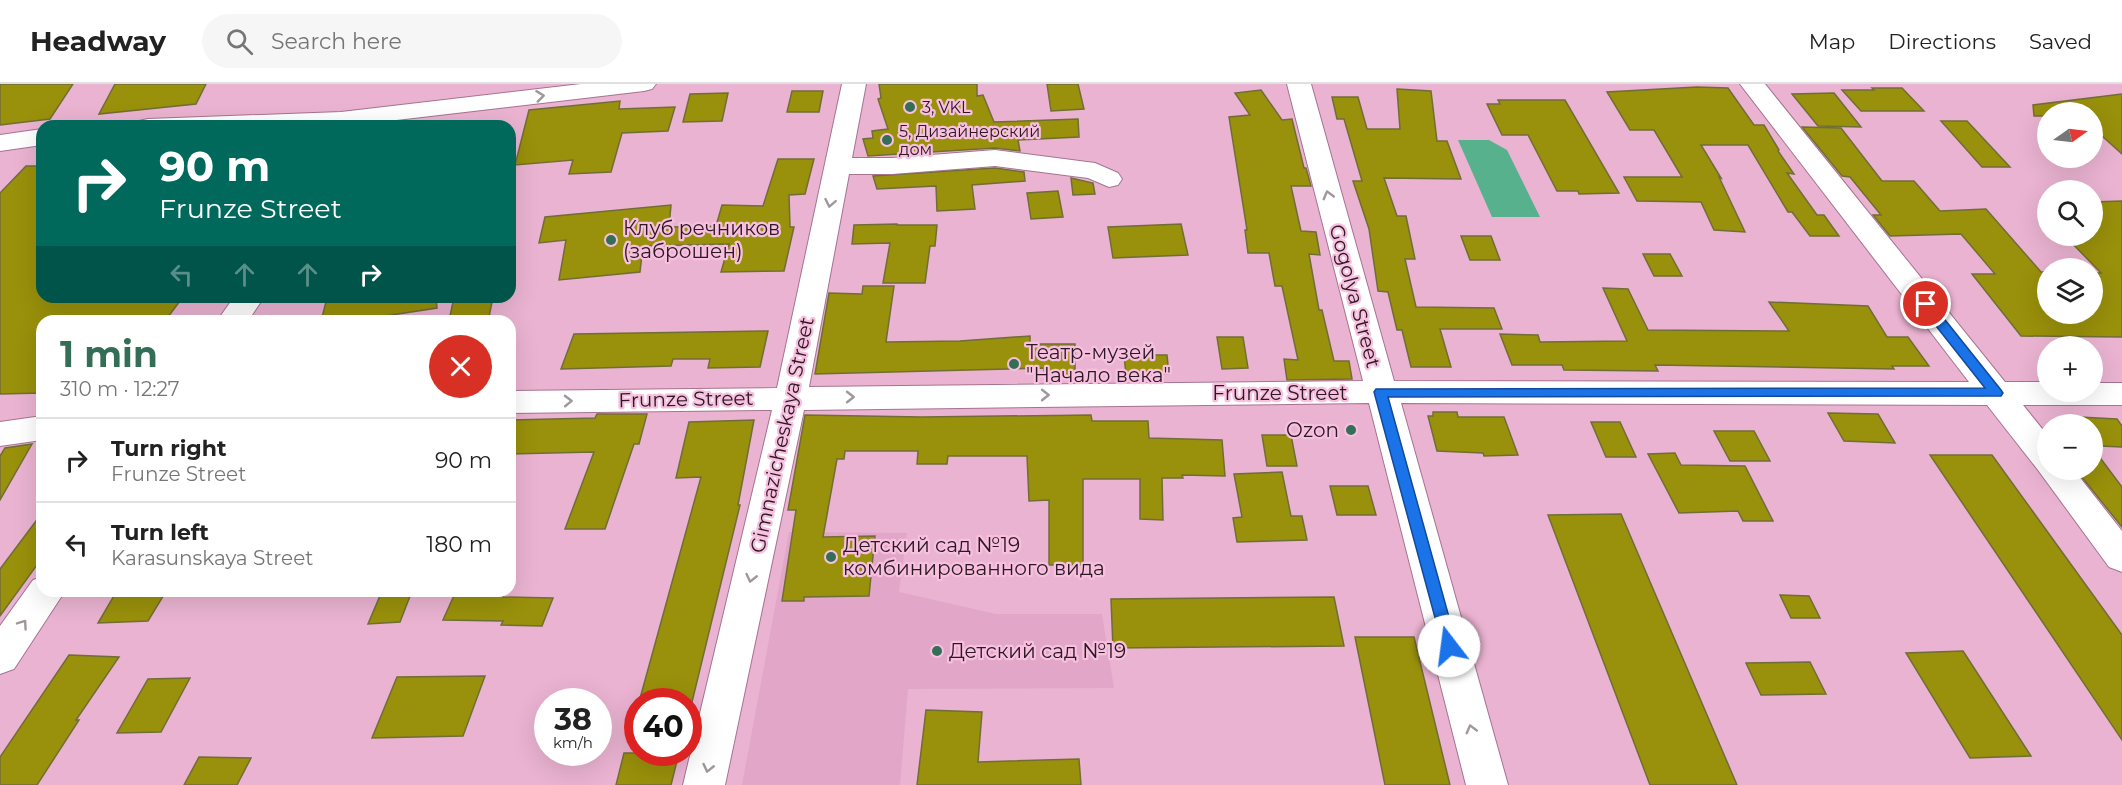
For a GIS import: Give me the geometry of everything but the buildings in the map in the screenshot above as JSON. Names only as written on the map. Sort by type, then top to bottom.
[{"type":"street","points":[[320,120],[377,113],[515,84]]},
{"type":"street","points":[[377,113],[644,84]]},
{"type":"street","name":"Gimnazicheskaya Street","points":[[704,785],[791,398],[854,84]]},
{"type":"street","name":"Gogolya Street","points":[[1299,84],[1487,785]]},
{"type":"street","points":[[1752,84],[2037,446]]},
{"type":"street","points":[[0,142],[36,138]]},
{"type":"street","points":[[837,166],[892,166],[996,158],[1078,167],[1095,171],[1109,179]]},
{"type":"street","name":"Frunze Street","points":[[516,402],[1381,392],[2122,394]]},
{"type":"street","points":[[0,434],[36,429]]},
{"type":"street","points":[[2063,480],[2122,557]]},
{"type":"street","points":[[0,657],[42,597]]},
{"type":"shaded area","name":"Детский сад №19","points":[[789,532],[907,533],[899,592],[996,614],[1102,614],[1114,688],[908,689],[900,785],[742,785]]},
{"type":"green space","points":[[1458,140],[1489,140],[1507,150],[1540,217],[1492,217]]},
{"type":"place","name":"3, VKL","points":[[910,107]]},
{"type":"place","name":"5, Дизайнерский дом","points":[[887,140]]},
{"type":"place","name":"Клуб речников (заброшен)","points":[[611,240]]},
{"type":"place","name":"Театр-музей \"Начало века\"","points":[[1014,364]]},
{"type":"place","name":"Ozon","points":[[1351,430]]},
{"type":"place","name":"Детский сад №19 комбинированного вида","points":[[831,557]]},
{"type":"place","name":"Детский сад №19","points":[[937,651]]},
{"type":"route","points":[[1449,646],[1381,392],[1996,393],[1926,304]]}]
